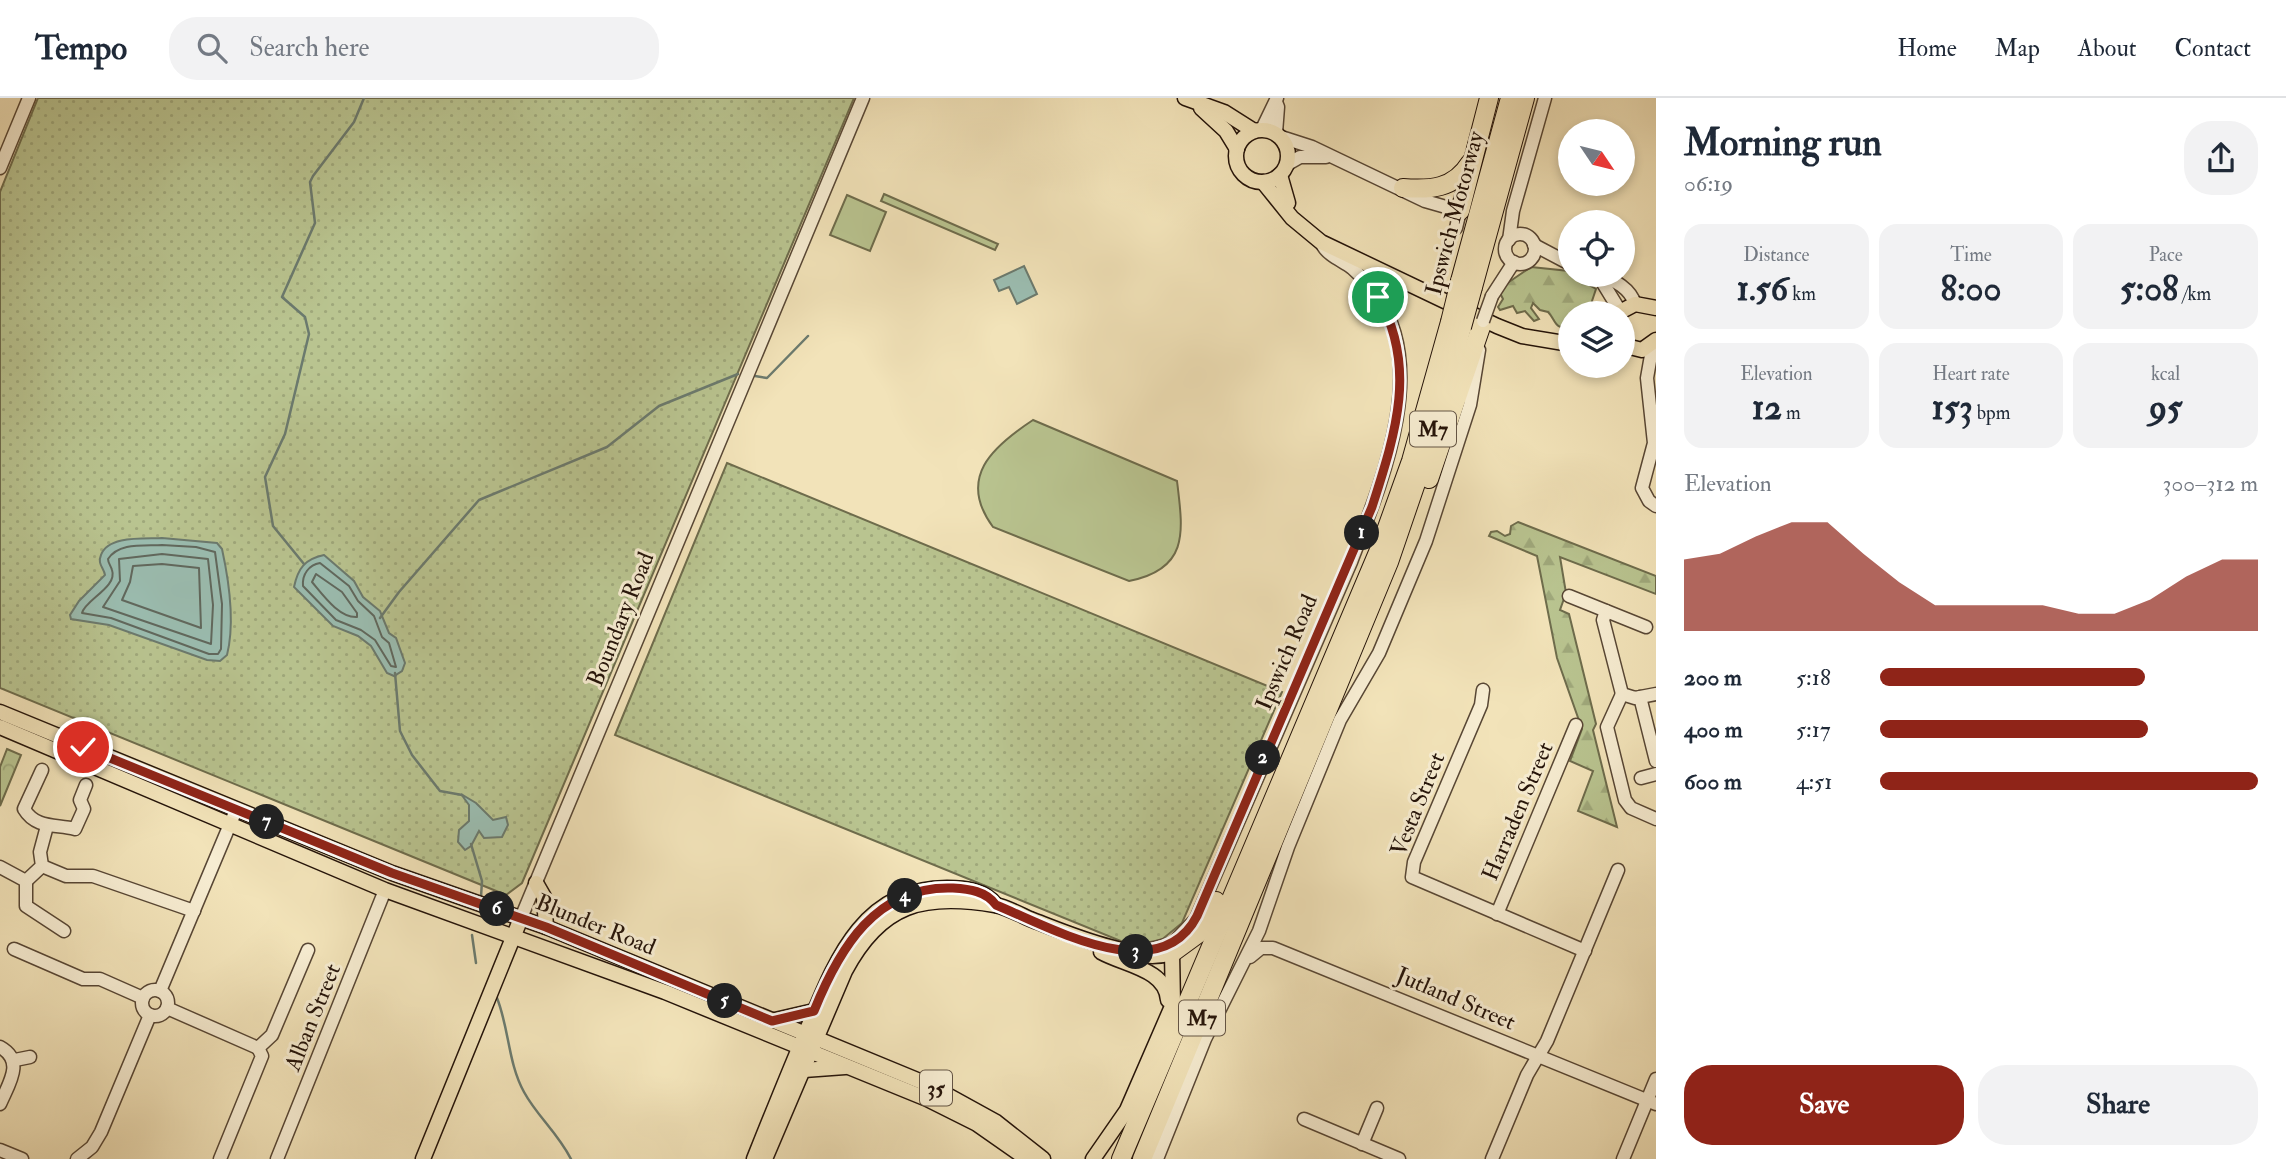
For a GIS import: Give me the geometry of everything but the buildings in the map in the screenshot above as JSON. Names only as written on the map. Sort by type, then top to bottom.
[{"type":"highway","points":[[1458,219],[1489,98]]},
{"type":"highway","name":"Ipswich Motorway","points":[[1467,284],[1510,98]]},
{"type":"highway","name":"Ipswich Motorway","points":[[1143,1159],[1401,530],[1467,284],[1525,98]]},
{"type":"highway","points":[[1403,188],[1429,189],[1448,185],[1462,174],[1474,154]]},
{"type":"highway","name":"Ipswich Motorway","points":[[1121,1159],[1346,631],[1407,473],[1456,324]]},
{"type":"highway","points":[[1401,530],[1417,509],[1481,331]]},
{"type":"highway","points":[[1172,948],[1192,940],[1205,924],[1331,648],[1346,631]]},
{"type":"highway","points":[[1205,1040],[1263,888],[1260,876]]},
{"type":"main road","points":[[1190,100],[1224,112],[1268,133],[1288,150],[1282,188],[1291,207],[1315,233],[1524,331],[1558,338]]},
{"type":"main road","points":[[1190,100],[1226,131],[1237,149]]},
{"type":"main road","points":[[1268,133],[1240,141],[1237,165],[1247,177],[1263,182],[1292,218],[1321,242],[1497,326],[1522,336],[1558,340]]},
{"type":"main road","points":[[1263,182],[1283,170]]},
{"type":"main road","points":[[1635,346],[1654,342]]},
{"type":"main road","name":"Blunder Road","points":[[0,712],[392,873],[546,927],[772,1021],[849,1067],[962,1115],[1027,1159]]},
{"type":"main road","name":"Blunder Road","points":[[0,727],[385,890],[808,1042],[965,1103],[1043,1159]]},
{"type":"main road","points":[[536,883],[544,897],[546,927]]},
{"type":"main road","points":[[765,1159],[804,1070],[814,1011],[843,949],[864,924],[885,906],[915,893],[939,888],[977,892],[989,896],[996,905]]},
{"type":"main road","points":[[754,1159],[808,1042],[853,957],[882,921],[907,907],[930,900],[967,900],[996,905],[1086,942],[1160,979],[1168,996],[1165,1019]]},
{"type":"main road","name":"Boundary Road","points":[[423,1159],[521,918]]},
{"type":"main road","points":[[1086,942],[1145,958],[1172,948],[1174,997],[1127,1110],[1093,1159]]},
{"type":"main road","points":[[772,1021],[814,1011]]},
{"type":"main road","points":[[804,1070],[849,1067]]},
{"type":"street","points":[[0,168],[29,98]]},
{"type":"street","name":"Boundary Road","points":[[521,918],[863,98]]},
{"type":"street","points":[[1514,262],[1506,252],[1510,223],[1545,98]]},
{"type":"street","points":[[1276,100],[1268,133],[1312,147],[1329,158],[1403,188],[1458,219]]},
{"type":"street","points":[[1283,170],[1300,157],[1329,158]]},
{"type":"street","points":[[1518,200],[1524,235],[1534,245],[1558,259]]},
{"type":"street","points":[[1509,240],[1524,235]]},
{"type":"street","name":"Ipswich Road","points":[[1172,948],[1192,926],[1204,901],[1351,562],[1372,507],[1391,442],[1402,371],[1394,330],[1371,288],[1353,269],[1325,250],[1321,242]]},
{"type":"street","points":[[1529,260],[1534,245]]},
{"type":"street","points":[[1355,712],[1429,534],[1464,428],[1474,389],[1481,331],[1492,296],[1514,262],[1529,260],[1558,262]]},
{"type":"street","points":[[1624,287],[1649,308]]},
{"type":"street","points":[[1654,342],[1647,378],[1655,445],[1642,488],[1649,501],[1656,506]]},
{"type":"street","points":[[1635,359],[1647,378]]},
{"type":"street","points":[[1569,596],[1646,627]]},
{"type":"street","points":[[1606,611],[1603,620],[1622,694],[1607,727],[1625,800],[1631,808],[1656,819]]},
{"type":"street","points":[[1157,1159],[1205,1040],[1244,966],[1340,720],[1382,646]]},
{"type":"street","name":"Vesta Street","points":[[1483,690],[1481,705],[1411,873],[1423,884],[1585,951]]},
{"type":"street","points":[[1622,694],[1640,697],[1656,694]]},
{"type":"street","points":[[1640,697],[1656,761]]},
{"type":"street","name":"Harraden Street","points":[[1497,914],[1576,725]]},
{"type":"street","points":[[42,771],[24,809],[33,819],[47,827],[75,829],[84,809],[80,800],[86,785]]},
{"type":"street","points":[[1642,778],[1656,774]]},
{"type":"street","points":[[160,991],[236,810]]},
{"type":"street","points":[[42,866],[40,852],[47,827]]},
{"type":"street","points":[[42,866],[66,876],[93,876],[194,911]]},
{"type":"street","points":[[42,866],[26,881],[26,906],[64,931]]},
{"type":"street","points":[[0,867],[26,881]]},
{"type":"street","points":[[1492,1159],[1585,951],[1618,870]]},
{"type":"street","name":"Alban Street","points":[[277,1159],[385,890]]},
{"type":"street","name":"Jutland Street","points":[[1244,966],[1261,948],[1284,953],[1651,1102]]},
{"type":"street","points":[[14,949],[83,979],[100,979],[143,998]]},
{"type":"street","points":[[258,1048],[272,1035],[307,950]]},
{"type":"street","points":[[160,991],[168,1000],[167,1008],[162,1014],[150,1015],[144,1010],[143,998],[148,992],[160,991]]},
{"type":"street","points":[[167,1008],[258,1048],[262,1056],[220,1159]]},
{"type":"street","points":[[81,1158],[102,1132],[150,1015]]},
{"type":"street","points":[[0,1047],[15,1060],[14,1070],[0,1104]]},
{"type":"street","points":[[15,1060],[30,1057]]},
{"type":"street","points":[[1623,1159],[1651,1102],[1656,1079]]},
{"type":"street","points":[[1362,1143],[1377,1108]]},
{"type":"street","points":[[1304,1119],[1399,1159]]},
{"type":"street","points":[[0,1150],[22,1159]]},
{"type":"green space","points":[[38,98],[854,98],[522,883],[506,895],[0,688],[0,192]]},
{"type":"green space","points":[[884,194],[998,244],[995,250],[881,201]]},
{"type":"green space","points":[[847,195],[886,212],[870,251],[830,235]]},
{"type":"green space","points":[[1531,267],[1558,270],[1558,287],[1596,289],[1592,301],[1558,301],[1558,326],[1548,312],[1540,310],[1533,303],[1531,308],[1539,319],[1534,321],[1525,311],[1517,313],[1513,306],[1500,310],[1498,307],[1503,299],[1500,293],[1506,284]]},
{"type":"green space","points":[[1033,420],[1177,481],[1181,531],[1173,557],[1163,567],[1129,581],[993,527],[978,493],[984,465],[1004,441]]},
{"type":"green space","points":[[727,463],[1282,692],[1182,923],[1159,942],[1128,944],[615,735]]},
{"type":"green space","points":[[1518,522],[1656,576],[1656,594],[1560,557],[1566,593],[1560,610],[1569,614],[1596,724],[1593,730],[1617,827],[1578,811],[1593,771],[1570,761],[1582,729],[1557,658],[1537,556],[1489,536],[1491,532],[1497,531],[1505,536],[1510,534],[1511,526]]},
{"type":"green space","points":[[7,749],[21,755],[0,806],[0,767]]},
{"type":"water","points":[[1024,266],[1037,294],[1017,304],[1009,287],[999,291],[994,280]]},
{"type":"water","points":[[162,538],[217,543],[222,549],[229,588],[231,629],[227,655],[220,661],[207,660],[109,625],[71,619],[70,615],[79,601],[105,575],[100,561],[105,549],[111,544],[128,539]]},
{"type":"water","points":[[324,555],[354,581],[363,597],[380,611],[389,633],[396,638],[405,663],[402,671],[394,676],[387,673],[371,646],[358,636],[333,626],[294,587],[303,565]]},
{"type":"water","points":[[461,794],[476,803],[493,820],[506,817],[508,825],[502,837],[484,838],[479,831],[471,846],[465,850],[458,842],[459,830],[469,821],[469,805]]},
{"type":"waterway","points":[[304,564],[273,526],[265,477],[285,434],[309,334],[305,317],[282,297],[315,223],[310,182],[354,122],[364,98]]},
{"type":"waterway","points":[[755,376],[767,378],[808,336]]},
{"type":"waterway","points":[[380,618],[399,592],[479,500],[607,447],[659,406],[738,374]]},
{"type":"waterway","points":[[395,673],[400,731],[412,755],[440,791],[462,795]]},
{"type":"waterway","points":[[471,844],[482,881],[481,897]]},
{"type":"waterway","points":[[472,935],[476,963]]},
{"type":"waterway","points":[[497,998],[524,1092],[571,1159]]},
{"type":"route","points":[[83,747],[392,873],[546,927],[772,1021],[814,1011],[834,964],[853,935],[885,906],[925,890],[954,888],[977,892],[989,896],[996,905],[1086,942],[1125,952],[1148,951],[1168,946],[1184,935],[1197,916],[1351,562],[1372,507],[1391,442],[1402,371],[1394,330],[1378,297]]}]
